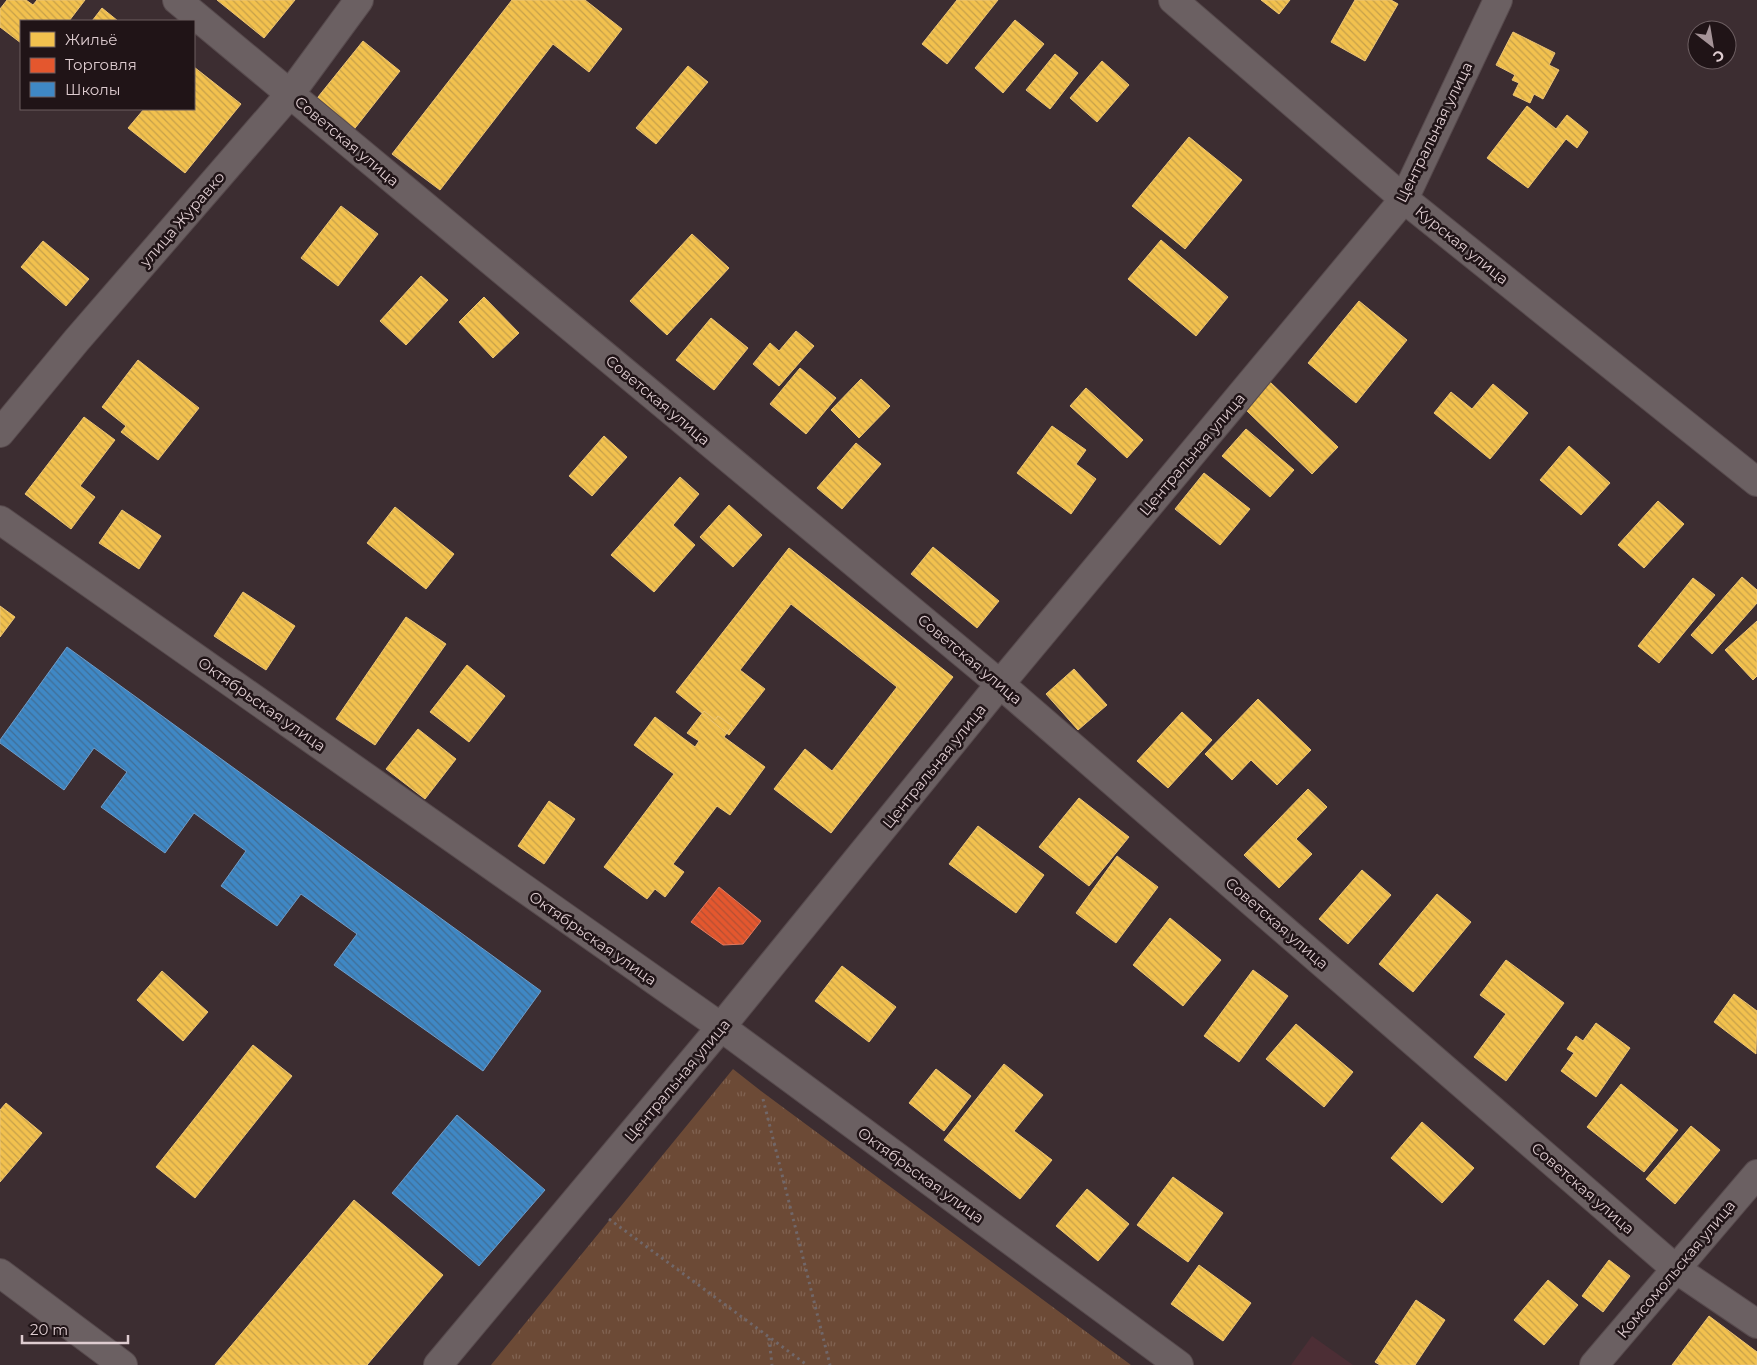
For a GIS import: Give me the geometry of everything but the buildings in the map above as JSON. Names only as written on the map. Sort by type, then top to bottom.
[{"type":"street","name":"Советская улица","points":[[177,0],[1000,684],[1676,1269],[1757,1324]]},
{"type":"street","name":"улица Журавко","points":[[0,433],[76,341],[290,94],[359,0]]},
{"type":"street","name":"Курская улица","points":[[1173,0],[1404,199],[1757,482]]},
{"type":"street","name":"Центральная улица","points":[[438,1365],[721,1027],[1000,684],[1404,199],[1498,0]]},
{"type":"street","name":"Октябрьская улица","points":[[0,520],[721,1027],[1179,1365]]},
{"type":"street","name":"Комсомольская улица","points":[[1594,1365],[1757,1174]]},
{"type":"street","points":[[0,1273],[123,1365]]},
{"type":"path","points":[[761,1091],[830,1365]]},
{"type":"path","points":[[609,1219],[807,1365]]},
{"type":"path","points":[[769,1337],[772,1365]]},
{"type":"shaded area","points":[[1312,1336],[1353,1365],[1291,1365]]},
{"type":"green space","points":[[733,1069],[761,1091],[1131,1365],[491,1365]]}]
